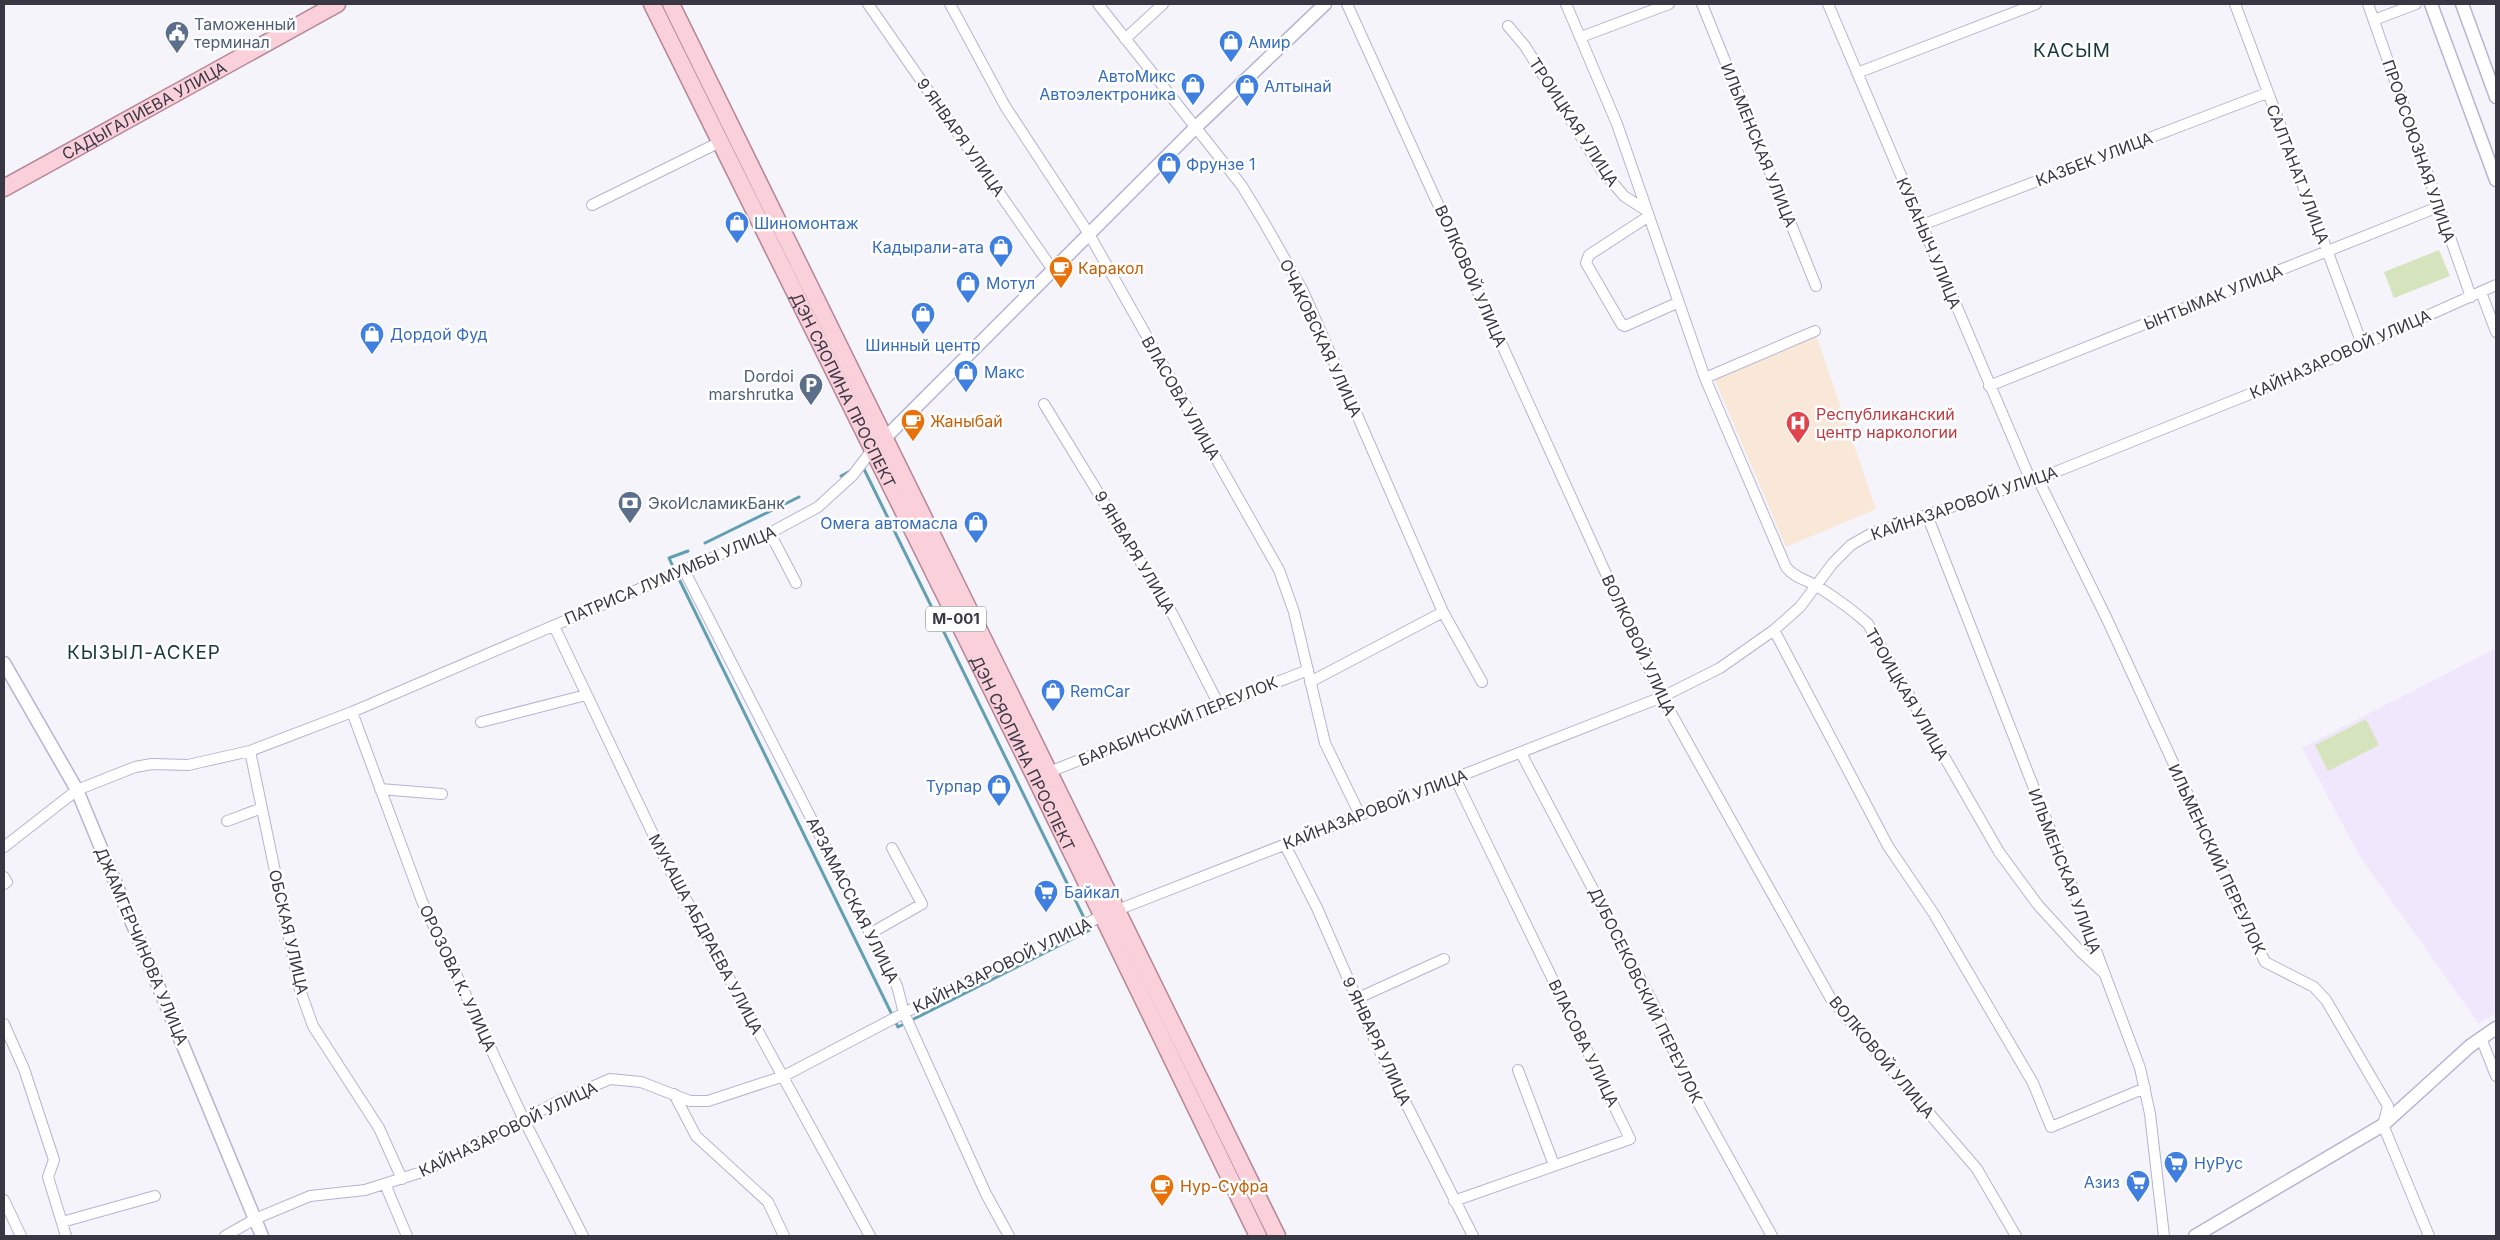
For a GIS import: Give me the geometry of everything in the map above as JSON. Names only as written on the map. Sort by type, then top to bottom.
[{"type":"main road","name":"САДЫГАЛИЕВА УЛИЦА","points":[[4,188],[337,4]]},
{"type":"main road","name":"ДЭН СЯОПИНА ПРОСПЕКТ","points":[[652,4],[720,142],[878,445],[989,667],[1109,913],[1258,1236]]},
{"type":"main road","name":"ДЭН СЯОПИНА ПРОСПЕКТ","points":[[671,4],[878,445]]},
{"type":"main road","name":"ДЭН СЯОПИНА ПРОСПЕКТ","points":[[989,667],[1049,772],[1109,913],[1277,1236]]},
{"type":"street","name":"9 ЯНВАРЯ УЛИЦА","points":[[868,4],[1053,270]]},
{"type":"street","name":"ВЛАСОВА УЛИЦА","points":[[950,4],[1006,106],[1089,234],[1279,570],[1294,612],[1325,742],[1360,815]]},
{"type":"street","name":"ОЧАКОВСКАЯ УЛИЦА","points":[[1098,4],[1242,186],[1302,291],[1443,612],[1482,682]]},
{"type":"street","points":[[1125,39],[1163,4]]},
{"type":"street","name":"ПАТРИСА ЛУМУМБЫ УЛИЦА","points":[[4,847],[77,790],[135,767],[152,764],[188,765],[250,751],[352,712],[554,626],[770,532],[818,507],[853,475],[878,445],[1196,127],[1325,4]]},
{"type":"street","name":"ВОЛКОВОЙ УЛИЦА","points":[[1347,4],[1662,697],[1832,999],[1977,1169],[2016,1236]]},
{"type":"street","name":"ТРОИЦКАЯ УЛИЦА","points":[[1566,4],[1617,124],[1677,303],[1705,378],[1786,567],[1793,575],[1817,586],[1842,602],[1868,624],[1998,852],[2038,905],[2080,951],[2105,974]]},
{"type":"street","points":[[1581,36],[1669,4]]},
{"type":"street","name":"ИЛЬМЕНСКАЯ УЛИЦА","points":[[1702,4],[1816,286]]},
{"type":"street","name":"КУБАНЫЧ УЛИЦА","points":[[1828,4],[1989,386],[2034,480]]},
{"type":"street","points":[[1857,73],[2036,4]]},
{"type":"street","name":"САЛТАНАТ УЛИЦА","points":[[2235,4],[2362,344]]},
{"type":"street","name":"ПРОФСОЮЗНАЯ УЛИЦА","points":[[2368,4],[2471,297]]},
{"type":"street","points":[[2374,20],[2416,4]]},
{"type":"street","points":[[2431,4],[2496,180]]},
{"type":"street","points":[[2462,4],[2496,97]]},
{"type":"street","name":"ТРОИЦКАЯ УЛИЦА","points":[[1508,26],[1525,46],[1601,169],[1624,196],[1648,214]]},
{"type":"street","name":"КАЗБЕК УЛИЦА","points":[[1922,225],[2267,93]]},
{"type":"street","points":[[592,205],[720,142]]},
{"type":"street","name":"ЫНТЫМАК УЛИЦА","points":[[1989,386],[2438,207]]},
{"type":"street","points":[[1648,214],[1589,255],[1586,258],[1586,263],[1622,325],[1625,326],[1677,303]]},
{"type":"street","name":"КАЙНАЗАРОВОЙ УЛИЦА","points":[[226,1236],[256,1219],[310,1196],[364,1190],[425,1171],[581,1090],[610,1079],[641,1082],[690,1101],[708,1102],[784,1076],[904,1013],[1109,913],[1662,697],[1720,668],[1774,630],[1800,607],[1833,563],[1851,545],[1872,533],[2034,480],[2270,386],[2496,285]]},
{"type":"street","points":[[2481,292],[2496,332]]},
{"type":"street","points":[[1705,378],[1816,331]]},
{"type":"street","name":"9 ЯНВАРЯ УЛИЦА","points":[[1044,404],[1173,615],[1219,705]]},
{"type":"street","name":"ИЛЬМЕНСКИЙ ПЕРЕУЛОК","points":[[2034,480],[2110,626],[2265,962],[2314,987],[2326,1000],[2388,1106],[2383,1125],[2429,1236]]},
{"type":"street","name":"ИЛЬМЕНСКАЯ УЛИЦА","points":[[1927,515],[2105,974],[2145,1088],[2164,1236]]},
{"type":"street","points":[[770,532],[796,583]]},
{"type":"street","name":"АРЗАМАССКАЯ УЛИЦА","points":[[684,570],[898,986],[904,1013],[986,1194],[1009,1236]]},
{"type":"street","points":[[1310,682],[1443,612]]},
{"type":"street","name":"МУКАША АБДРАЕВА УЛИЦА","points":[[554,626],[671,872],[870,1236]]},
{"type":"street","points":[[1774,630],[1888,846],[1934,914],[2033,1083],[2052,1128],[2145,1088]]},
{"type":"street","name":"ДЖАМГЕРЧИНОВА УЛИЦА","points":[[4,663],[77,790],[262,1236]]},
{"type":"street","name":"БАРАБИНСКИЙ ПЕРЕУЛОК","points":[[1049,772],[1308,670]]},
{"type":"street","points":[[482,722],[586,695]]},
{"type":"street","name":"ОРОЗОВА К. УЛИЦА","points":[[352,712],[422,902],[524,1120],[582,1236]]},
{"type":"street","name":"ОБСКАЯ УЛИЦА","points":[[250,751],[299,987],[313,1026],[379,1128],[402,1179]]},
{"type":"street","name":"ДУБОСЕКОВСКИЙ ПЕРЕУЛОК","points":[[1521,753],[1652,1001],[1690,1088],[1772,1236]]},
{"type":"street","name":"ВЛАСОВА УЛИЦА","points":[[1454,1201],[1630,1139],[1455,778]]},
{"type":"street","points":[[380,789],[442,794]]},
{"type":"street","points":[[227,821],[262,808]]},
{"type":"street","name":"9 ЯНВАРЯ УЛИЦА","points":[[1285,845],[1317,908],[1356,999],[1472,1236]]},
{"type":"street","points":[[870,933],[922,904],[892,848]]},
{"type":"street","points":[[4,877],[7,882],[4,884]]},
{"type":"street","points":[[1356,999],[1444,959]]},
{"type":"street","points":[[4,1024],[24,1069],[54,1160],[48,1177],[66,1236]]},
{"type":"street","points":[[2195,1236],[2208,1233],[2383,1125],[2481,1038],[2496,1028]]},
{"type":"street","points":[[2481,1038],[2496,1076]]},
{"type":"street","points":[[1518,1070],[1554,1165]]},
{"type":"street","points":[[674,1094],[696,1136],[768,1202],[784,1236]]},
{"type":"street","points":[[385,1184],[407,1236]]},
{"type":"street","points":[[62,1222],[155,1196]]},
{"type":"street","points":[[4,1200],[21,1236]]},
{"type":"shaded area","name":"Республиканский центр наркологии","points":[[1816,335],[1876,509],[1786,547],[1714,378]]},
{"type":"shaded area","points":[[2496,648],[2496,1013],[2479,1024],[2359,855],[2302,748]]},
{"type":"green space","points":[[2439,250],[2450,276],[2394,298],[2384,272]]},
{"type":"green space","points":[[2366,719],[2379,745],[2328,771],[2315,745]]},
{"type":"waterway","points":[[679,579],[898,1027],[1090,930],[862,465]]},
{"type":"waterway","points":[[841,476],[852,470]]},
{"type":"waterway","points":[[705,543],[799,497]]},
{"type":"waterway","points":[[674,569],[669,558],[688,551]]},
{"type":"place","name":"Таможенный терминал","points":[[177,54]]},
{"type":"place","name":"Амир","points":[[1231,63]]},
{"type":"place","name":"АвтоМикс Автоэлектроника","points":[[1193,106]]},
{"type":"place","name":"Алтынай","points":[[1247,107]]},
{"type":"place","name":"Фрунзе 1","points":[[1169,185]]},
{"type":"place","name":"Шиномонтаж","points":[[737,244]]},
{"type":"place","name":"Кадырали-ата","points":[[1001,268]]},
{"type":"place","name":"Каракол","points":[[1061,289]]},
{"type":"place","name":"Мотул","points":[[968,304]]},
{"type":"place","name":"Шинный центр","points":[[923,335]]},
{"type":"place","name":"Дордой Фуд","points":[[372,355]]},
{"type":"place","name":"Макс","points":[[966,393]]},
{"type":"place","name":"Dordoi marshrutka","points":[[811,406]]},
{"type":"place","name":"Жаныбай","points":[[913,442]]},
{"type":"place","name":"Республиканский центр наркологии","points":[[1798,444]]},
{"type":"place","name":"ЭкоИсламикБанк","points":[[630,524]]},
{"type":"place","name":"Омега автомасла","points":[[976,544]]},
{"type":"place","name":"RemCar","points":[[1053,712]]},
{"type":"place","name":"Турпар","points":[[999,807]]},
{"type":"place","name":"Байкал","points":[[1046,913]]},
{"type":"place","name":"НуРус","points":[[2176,1184]]},
{"type":"place","name":"Азиз","points":[[2138,1203]]},
{"type":"place","name":"Нур-Суфра","points":[[1162,1207]]},
{"type":"district","name":"КАСЫМ","points":[[2072,50]]},
{"type":"district","name":"КЫЗЫЛ-АСКЕР","points":[[144,652]]}]
